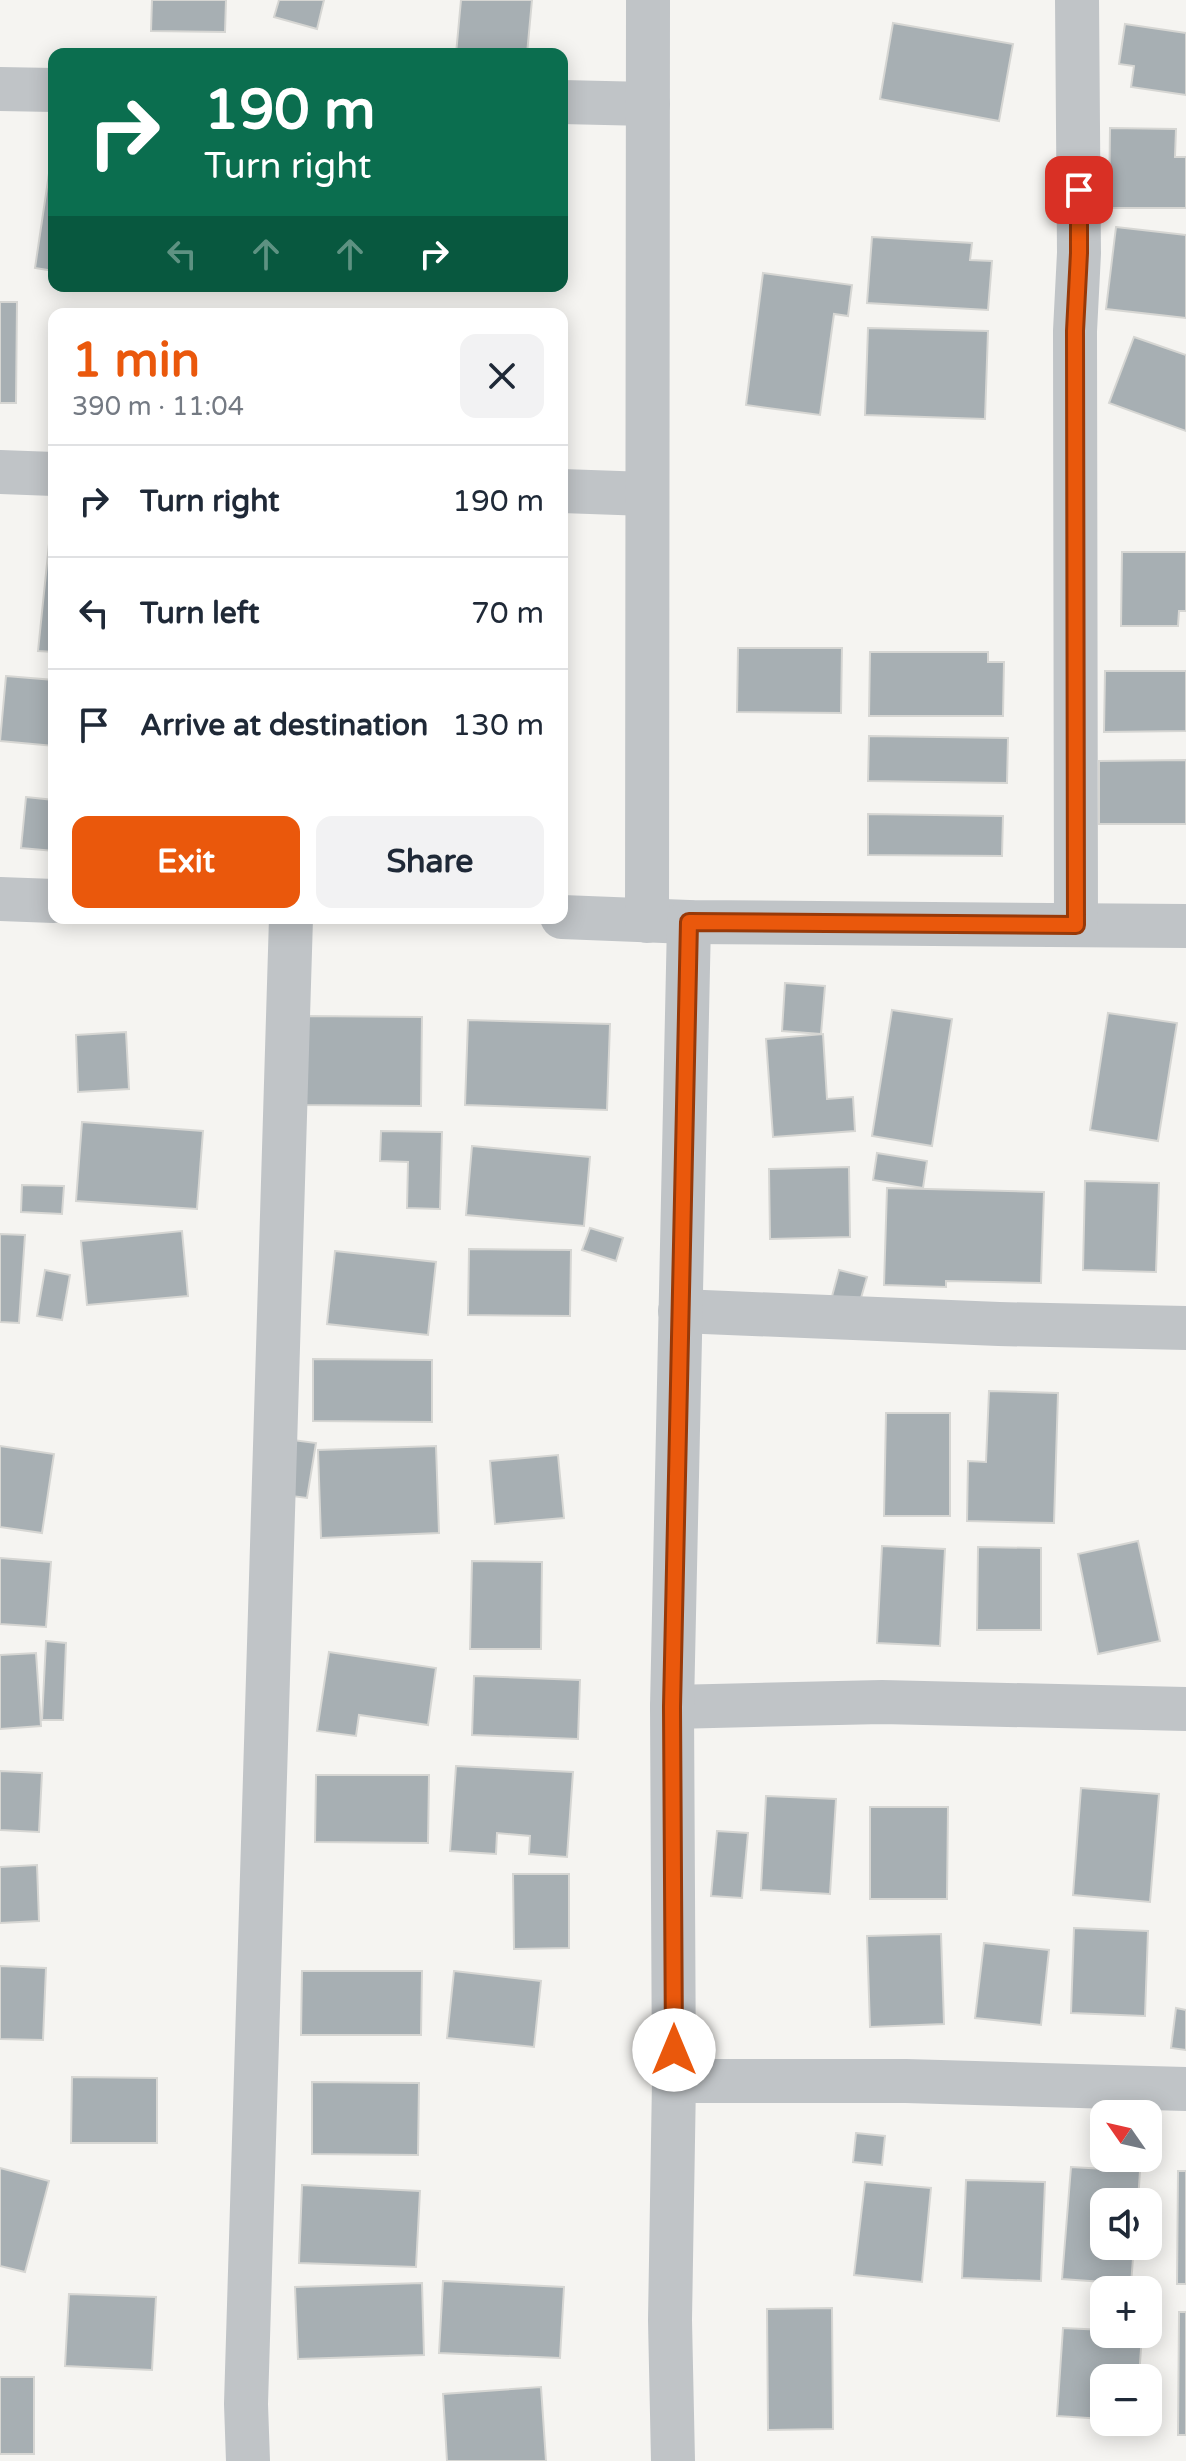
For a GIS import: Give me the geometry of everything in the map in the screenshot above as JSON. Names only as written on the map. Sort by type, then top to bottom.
[{"type":"street","points":[[648,0],[647,494],[668,922],[680,1311],[672,1707],[674,2081],[670,2320],[673,2461]]},
{"type":"street","points":[[1076,925],[1077,0]]},
{"type":"street","points":[[0,89],[48,90]]},
{"type":"street","points":[[568,102],[648,104]]},
{"type":"street","points":[[0,472],[48,474]]},
{"type":"street","points":[[568,491],[647,494]]},
{"type":"street","points":[[0,899],[48,901]]},
{"type":"street","points":[[568,917],[668,922],[1186,926]]},
{"type":"street","points":[[248,2461],[246,2404],[259,1908],[291,924]]},
{"type":"street","points":[[680,1311],[1186,1328]]},
{"type":"street","points":[[672,1707],[882,1702],[1186,1709]]},
{"type":"street","points":[[674,2081],[906,2081],[1186,2089]]},
{"type":"building","points":[[152,0],[226,0],[225,32],[151,31]]},
{"type":"building","points":[[279,0],[324,0],[317,29],[274,17]]},
{"type":"building","points":[[461,0],[532,0],[528,48],[457,48]]},
{"type":"building","points":[[893,23],[1013,44],[999,121],[880,99]]},
{"type":"building","points":[[1125,24],[1186,33],[1186,95],[1131,87],[1134,66],[1119,64]]},
{"type":"building","points":[[1110,128],[1176,129],[1175,157],[1186,157],[1186,208],[1109,208]]},
{"type":"building","points":[[48,180],[48,270],[35,268]]},
{"type":"building","points":[[1116,227],[1186,235],[1186,318],[1106,309]]},
{"type":"building","points":[[872,237],[972,243],[970,260],[992,261],[988,310],[867,303]]},
{"type":"building","points":[[763,273],[852,285],[848,316],[834,314],[820,415],[746,405]]},
{"type":"building","points":[[0,302],[17,302],[16,403],[0,403]]},
{"type":"building","points":[[868,328],[988,331],[985,419],[865,415]]},
{"type":"building","points":[[1134,337],[1186,355],[1186,431],[1109,403]]},
{"type":"building","points":[[1122,552],[1186,552],[1186,611],[1179,611],[1178,626],[1121,626]]},
{"type":"building","points":[[48,554],[48,652],[38,651]]},
{"type":"building","points":[[738,648],[842,648],[841,713],[737,712]]},
{"type":"building","points":[[870,652],[988,652],[988,662],[1004,662],[1003,716],[869,716]]},
{"type":"building","points":[[1105,671],[1186,671],[1186,731],[1104,732]]},
{"type":"building","points":[[6,676],[48,680],[48,745],[0,741]]},
{"type":"building","points":[[869,736],[1008,738],[1007,783],[868,781]]},
{"type":"building","points":[[1186,760],[1186,824],[1099,824],[1099,761]]},
{"type":"building","points":[[26,797],[48,799],[48,850],[21,848]]},
{"type":"building","points":[[868,814],[1003,816],[1002,856],[868,855]]},
{"type":"building","points":[[785,983],[825,986],[821,1034],[782,1031]]},
{"type":"building","points":[[892,1010],[952,1019],[932,1146],[872,1136]]},
{"type":"building","points":[[1108,1013],[1177,1023],[1158,1141],[1090,1130]]},
{"type":"building","points":[[304,1016],[422,1017],[421,1106],[303,1105]]},
{"type":"building","points":[[468,1020],[610,1024],[607,1110],[465,1105]]},
{"type":"building","points":[[126,1032],[129,1089],[78,1092],[76,1035]]},
{"type":"building","points":[[823,1034],[827,1099],[853,1097],[855,1131],[773,1137],[766,1039]]},
{"type":"building","points":[[82,1122],[203,1131],[197,1209],[76,1201]]},
{"type":"building","points":[[381,1131],[442,1132],[440,1209],[407,1208],[408,1162],[380,1161]]},
{"type":"building","points":[[472,1146],[590,1157],[584,1226],[466,1215]]},
{"type":"building","points":[[877,1153],[927,1161],[923,1188],[873,1180]]},
{"type":"building","points":[[849,1167],[850,1237],[770,1239],[769,1169]]},
{"type":"building","points":[[1085,1181],[1159,1183],[1156,1272],[1083,1270]]},
{"type":"building","points":[[22,1185],[64,1186],[62,1214],[21,1212]]},
{"type":"building","points":[[887,1188],[1044,1192],[1041,1283],[946,1281],[946,1287],[884,1285]]},
{"type":"building","points":[[590,1228],[623,1238],[616,1261],[582,1250]]},
{"type":"building","points":[[182,1231],[188,1296],[87,1305],[81,1241]]},
{"type":"building","points":[[0,1234],[25,1235],[19,1323],[0,1322]]},
{"type":"building","points":[[469,1249],[571,1250],[570,1316],[468,1315]]},
{"type":"building","points":[[335,1251],[436,1262],[428,1335],[327,1324]]},
{"type":"building","points":[[45,1270],[70,1275],[62,1320],[37,1316]]},
{"type":"building","points":[[839,1270],[867,1277],[857,1312],[830,1304]]},
{"type":"building","points":[[313,1359],[432,1360],[432,1422],[313,1421]]},
{"type":"building","points":[[989,1391],[1058,1393],[1054,1523],[967,1521],[968,1461],[986,1462]]},
{"type":"building","points":[[886,1413],[950,1413],[950,1516],[884,1516]]},
{"type":"building","points":[[285,1439],[316,1443],[307,1498],[276,1494]]},
{"type":"building","points":[[0,1446],[54,1454],[42,1533],[0,1527]]},
{"type":"building","points":[[436,1446],[439,1533],[321,1538],[318,1450]]},
{"type":"building","points":[[558,1455],[564,1518],[495,1524],[490,1461]]},
{"type":"building","points":[[1138,1541],[1160,1641],[1098,1654],[1078,1554]]},
{"type":"building","points":[[882,1546],[945,1549],[940,1646],[877,1643]]},
{"type":"building","points":[[978,1547],[1041,1548],[1041,1630],[977,1630]]},
{"type":"building","points":[[0,1558],[51,1562],[46,1627],[0,1624]]},
{"type":"building","points":[[472,1561],[542,1562],[541,1649],[470,1649]]},
{"type":"building","points":[[46,1641],[66,1643],[63,1720],[42,1720]]},
{"type":"building","points":[[329,1652],[436,1668],[428,1725],[359,1715],[356,1736],[317,1731]]},
{"type":"building","points":[[36,1653],[41,1726],[0,1729],[0,1655]]},
{"type":"building","points":[[474,1676],[580,1680],[578,1739],[472,1735]]},
{"type":"building","points":[[456,1766],[573,1772],[567,1857],[529,1854],[530,1836],[497,1833],[496,1854],[450,1851]]},
{"type":"building","points":[[0,1771],[42,1773],[39,1832],[0,1830]]},
{"type":"building","points":[[316,1775],[429,1775],[428,1843],[315,1842]]},
{"type":"building","points":[[1081,1788],[1159,1794],[1150,1902],[1073,1895]]},
{"type":"building","points":[[766,1796],[836,1799],[830,1894],[761,1890]]},
{"type":"building","points":[[870,1807],[948,1807],[947,1899],[870,1899]]},
{"type":"building","points":[[717,1831],[748,1833],[742,1898],[711,1896]]},
{"type":"building","points":[[37,1865],[39,1921],[0,1923],[0,1867]]},
{"type":"building","points":[[513,1874],[569,1874],[569,1948],[514,1949]]},
{"type":"building","points":[[1074,1928],[1148,1931],[1145,2016],[1071,2013]]},
{"type":"building","points":[[941,1934],[944,2024],[870,2027],[867,1936]]},
{"type":"building","points":[[984,1943],[1049,1950],[1041,2025],[975,2018]]},
{"type":"building","points":[[0,1966],[46,1968],[43,2040],[0,2039]]},
{"type":"building","points":[[302,1971],[422,1971],[421,2035],[301,2035]]},
{"type":"building","points":[[454,1971],[541,1981],[534,2047],[447,2038]]},
{"type":"building","points":[[1176,2008],[1186,2010],[1186,2050],[1171,2048]]},
{"type":"building","points":[[72,2077],[157,2078],[157,2143],[71,2143]]},
{"type":"building","points":[[312,2082],[419,2083],[418,2155],[312,2154]]},
{"type":"building","points":[[856,2133],[885,2136],[882,2165],[853,2162]]},
{"type":"building","points":[[1071,2167],[1090,2168],[1090,2172],[1140,2172],[1139,2188],[1090,2188],[1090,2260],[1133,2260],[1132,2276],[1090,2276],[1090,2281],[1062,2279]]},
{"type":"building","points":[[0,2168],[49,2181],[25,2272],[0,2266]]},
{"type":"building","points":[[1178,2171],[1186,2171],[1186,2284],[1177,2284]]},
{"type":"building","points":[[966,2180],[1045,2182],[1041,2281],[962,2278]]},
{"type":"building","points":[[865,2182],[931,2188],[922,2282],[854,2275]]},
{"type":"building","points":[[302,2185],[420,2191],[416,2267],[299,2263]]},
{"type":"building","points":[[443,2281],[564,2287],[560,2358],[439,2353]]},
{"type":"building","points":[[422,2283],[424,2355],[298,2359],[295,2287]]},
{"type":"building","points":[[69,2294],[156,2297],[152,2370],[65,2366]]},
{"type":"building","points":[[832,2308],[833,2429],[768,2430],[767,2309]]},
{"type":"building","points":[[1179,2312],[1186,2312],[1186,2435],[1178,2435]]},
{"type":"building","points":[[1063,2328],[1090,2329],[1090,2348],[1141,2348],[1140,2364],[1090,2364],[1090,2418],[1057,2416]]},
{"type":"building","points":[[0,2377],[34,2377],[34,2454],[0,2454]]},
{"type":"building","points":[[541,2387],[546,2461],[447,2461],[443,2394]]},
{"type":"route","points":[[674,2050],[672,1707],[689,922],[1076,925],[1075,331],[1079,190]]}]
